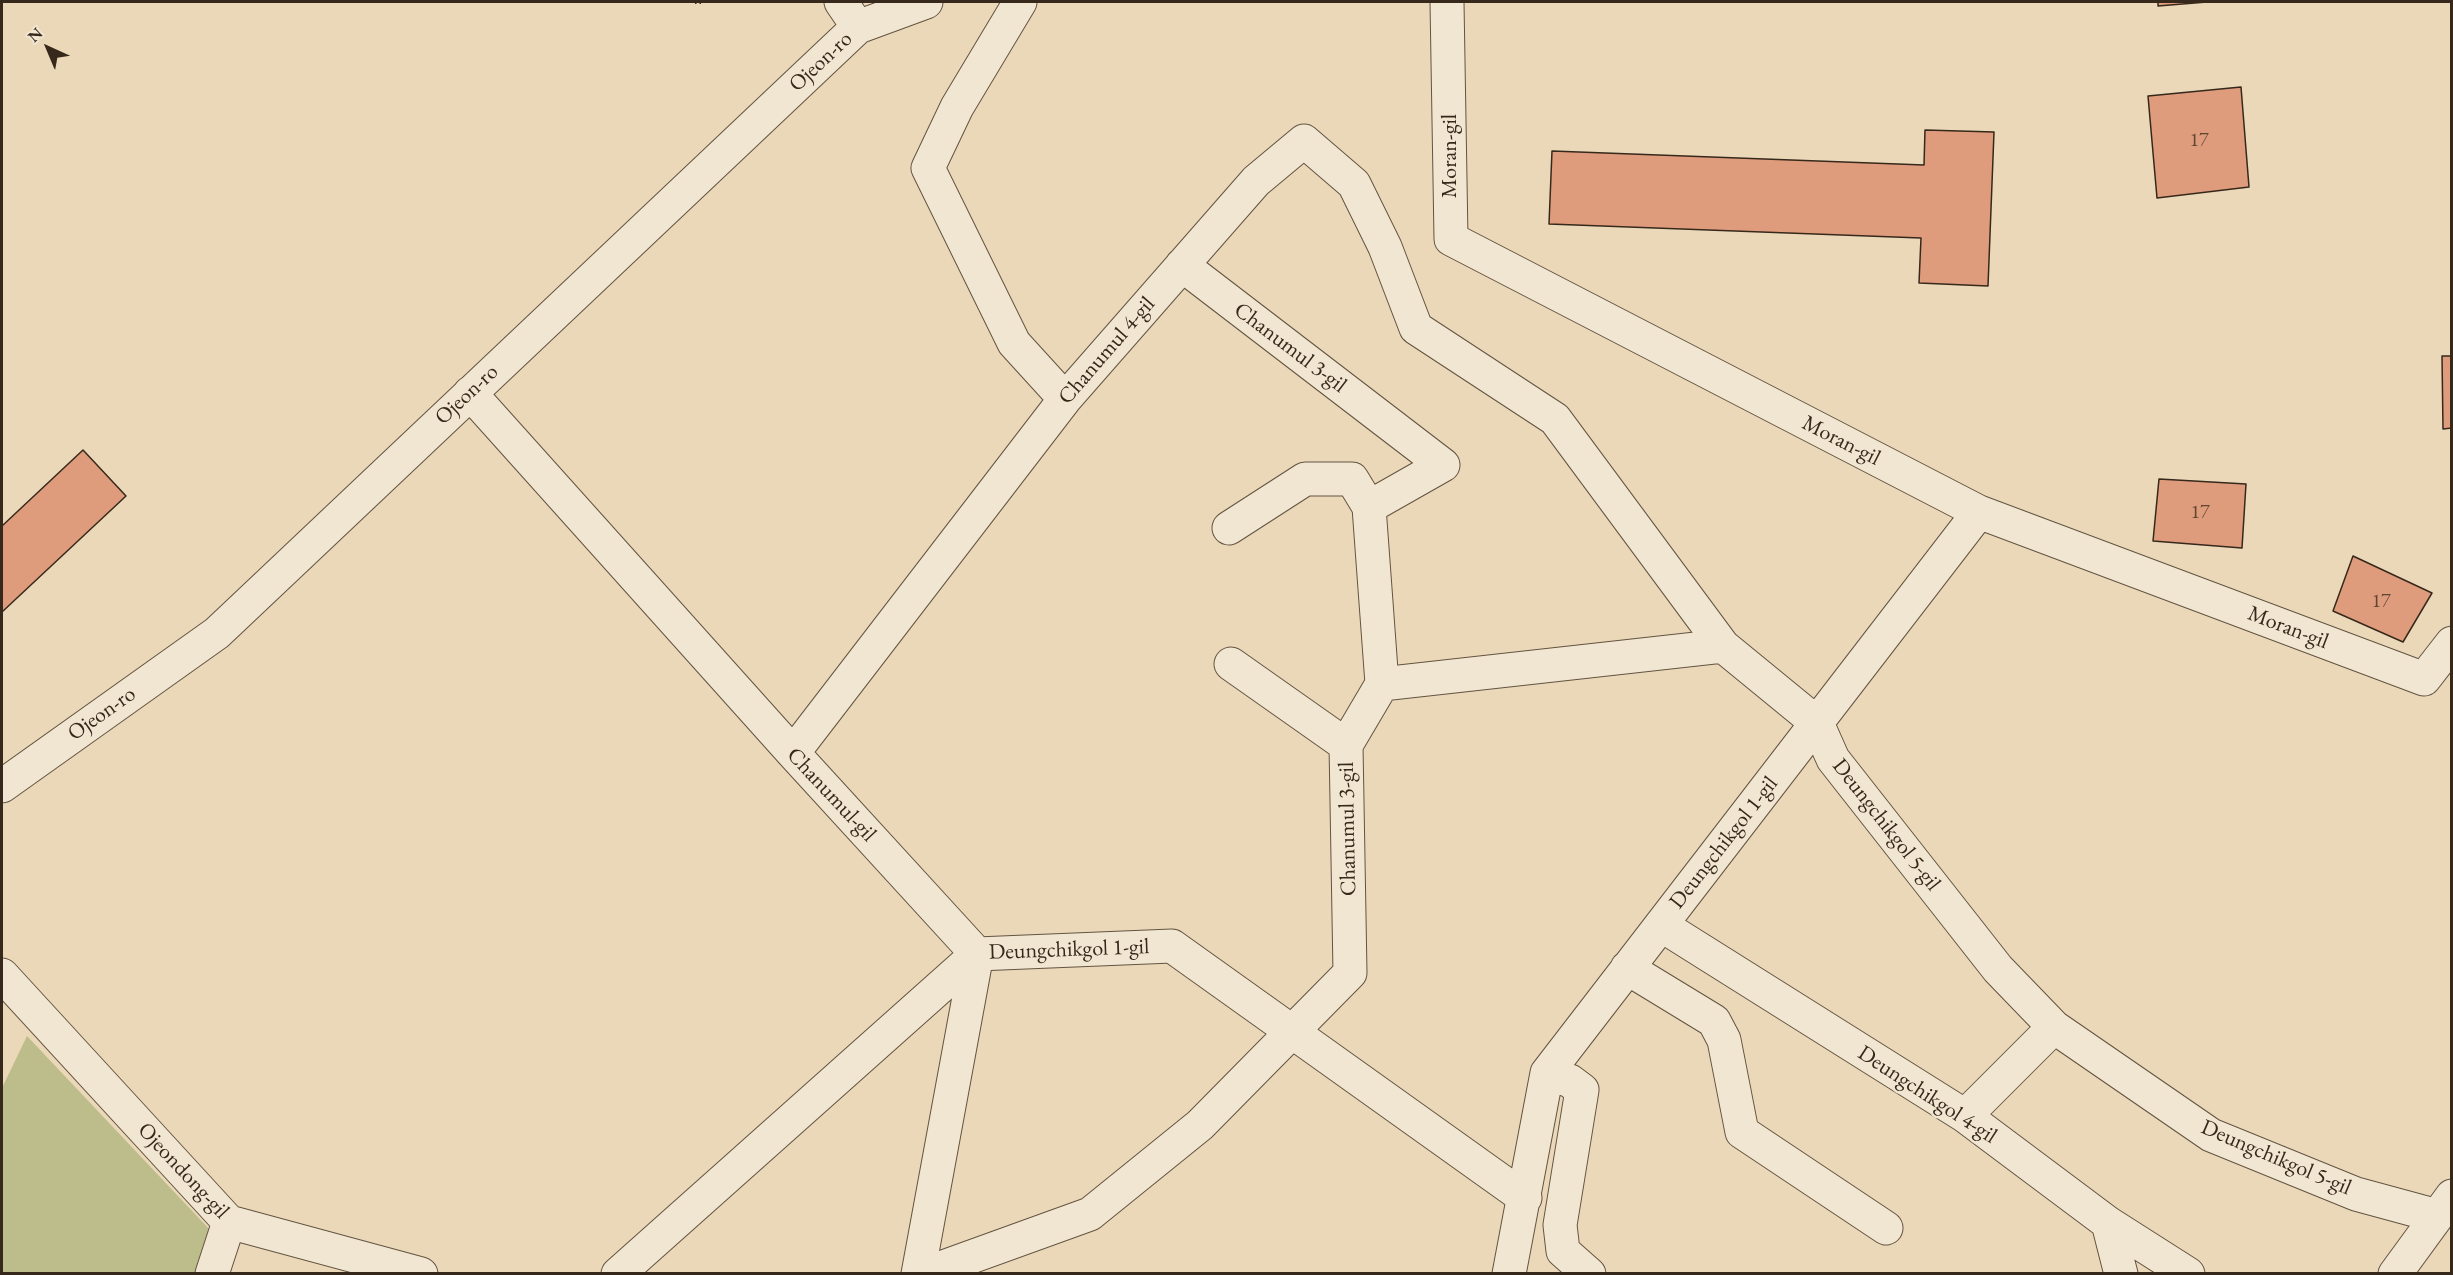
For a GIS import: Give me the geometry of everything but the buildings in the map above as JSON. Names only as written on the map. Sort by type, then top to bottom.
[{"type":"street","name":"Ojeon-ro","points":[[2,786],[216,633],[470,393],[849,14],[926,2]]},
{"type":"street","points":[[1020,2],[957,107],[928,168],[1014,344],[1065,399]]},
{"type":"street","name":"Moran-gil","points":[[1447,2],[1451,239],[1979,512],[2424,679],[2451,643]]},
{"type":"street","name":"Chanumul 4-gil","points":[[793,753],[1065,399],[1256,181],[1304,141],[1354,183],[1385,247],[1416,328]]},
{"type":"street","name":"Chanumul 3-gil","points":[[1182,265],[1443,465],[1369,507]]},
{"type":"street","name":"Deungchikgol 5-gil","points":[[1416,328],[1555,419],[1723,646],[1816,723],[1833,759],[1998,969],[2054,1027],[2211,1135],[2356,1194],[2444,1206]]},
{"type":"street","name":"Chanumul-gil","points":[[470,393],[977,954]]},
{"type":"street","points":[[1229,528],[1305,478],[1352,479],[1369,507],[1382,684],[1723,646]]},
{"type":"street","name":"Deungchikgol 1-gil","points":[[1509,1274],[1547,1072],[1979,512]]},
{"type":"street","points":[[1231,663],[1346,746]]},
{"type":"street","name":"Chanumul 3-gil","points":[[924,1274],[1090,1214],[1200,1125],[1350,973],[1346,746],[1382,684]]},
{"type":"street","name":"Deungchikgol 4-gil","points":[[1661,925],[1965,1116],[2108,1223],[2188,1274]]},
{"type":"street","name":"Deungchikgol 1-gil","points":[[618,1274],[977,954],[1172,946],[1525,1198]]},
{"type":"street","points":[[918,1274],[977,954]]},
{"type":"street","points":[[1628,968],[1714,1020],[1725,1040],[1742,1132],[1886,1228]]},
{"type":"street","name":"Ojeondong-gil","points":[[3,980],[229,1222],[421,1274]]},
{"type":"street","points":[[1965,1116],[2054,1027]]},
{"type":"street","points":[[1547,1072],[1570,1081],[1582,1090],[1560,1226],[1563,1251],[1589,1274]]},
{"type":"street","points":[[2395,1274],[2444,1206]]},
{"type":"street","points":[[212,1274],[229,1222]]},
{"type":"street","points":[[2108,1223],[2121,1274]]},
{"type":"path","points":[[695,2],[702,2]]},
{"type":"green space","points":[[27,1036],[212,1232],[197,1273],[2,1273],[2,1088]]}]
